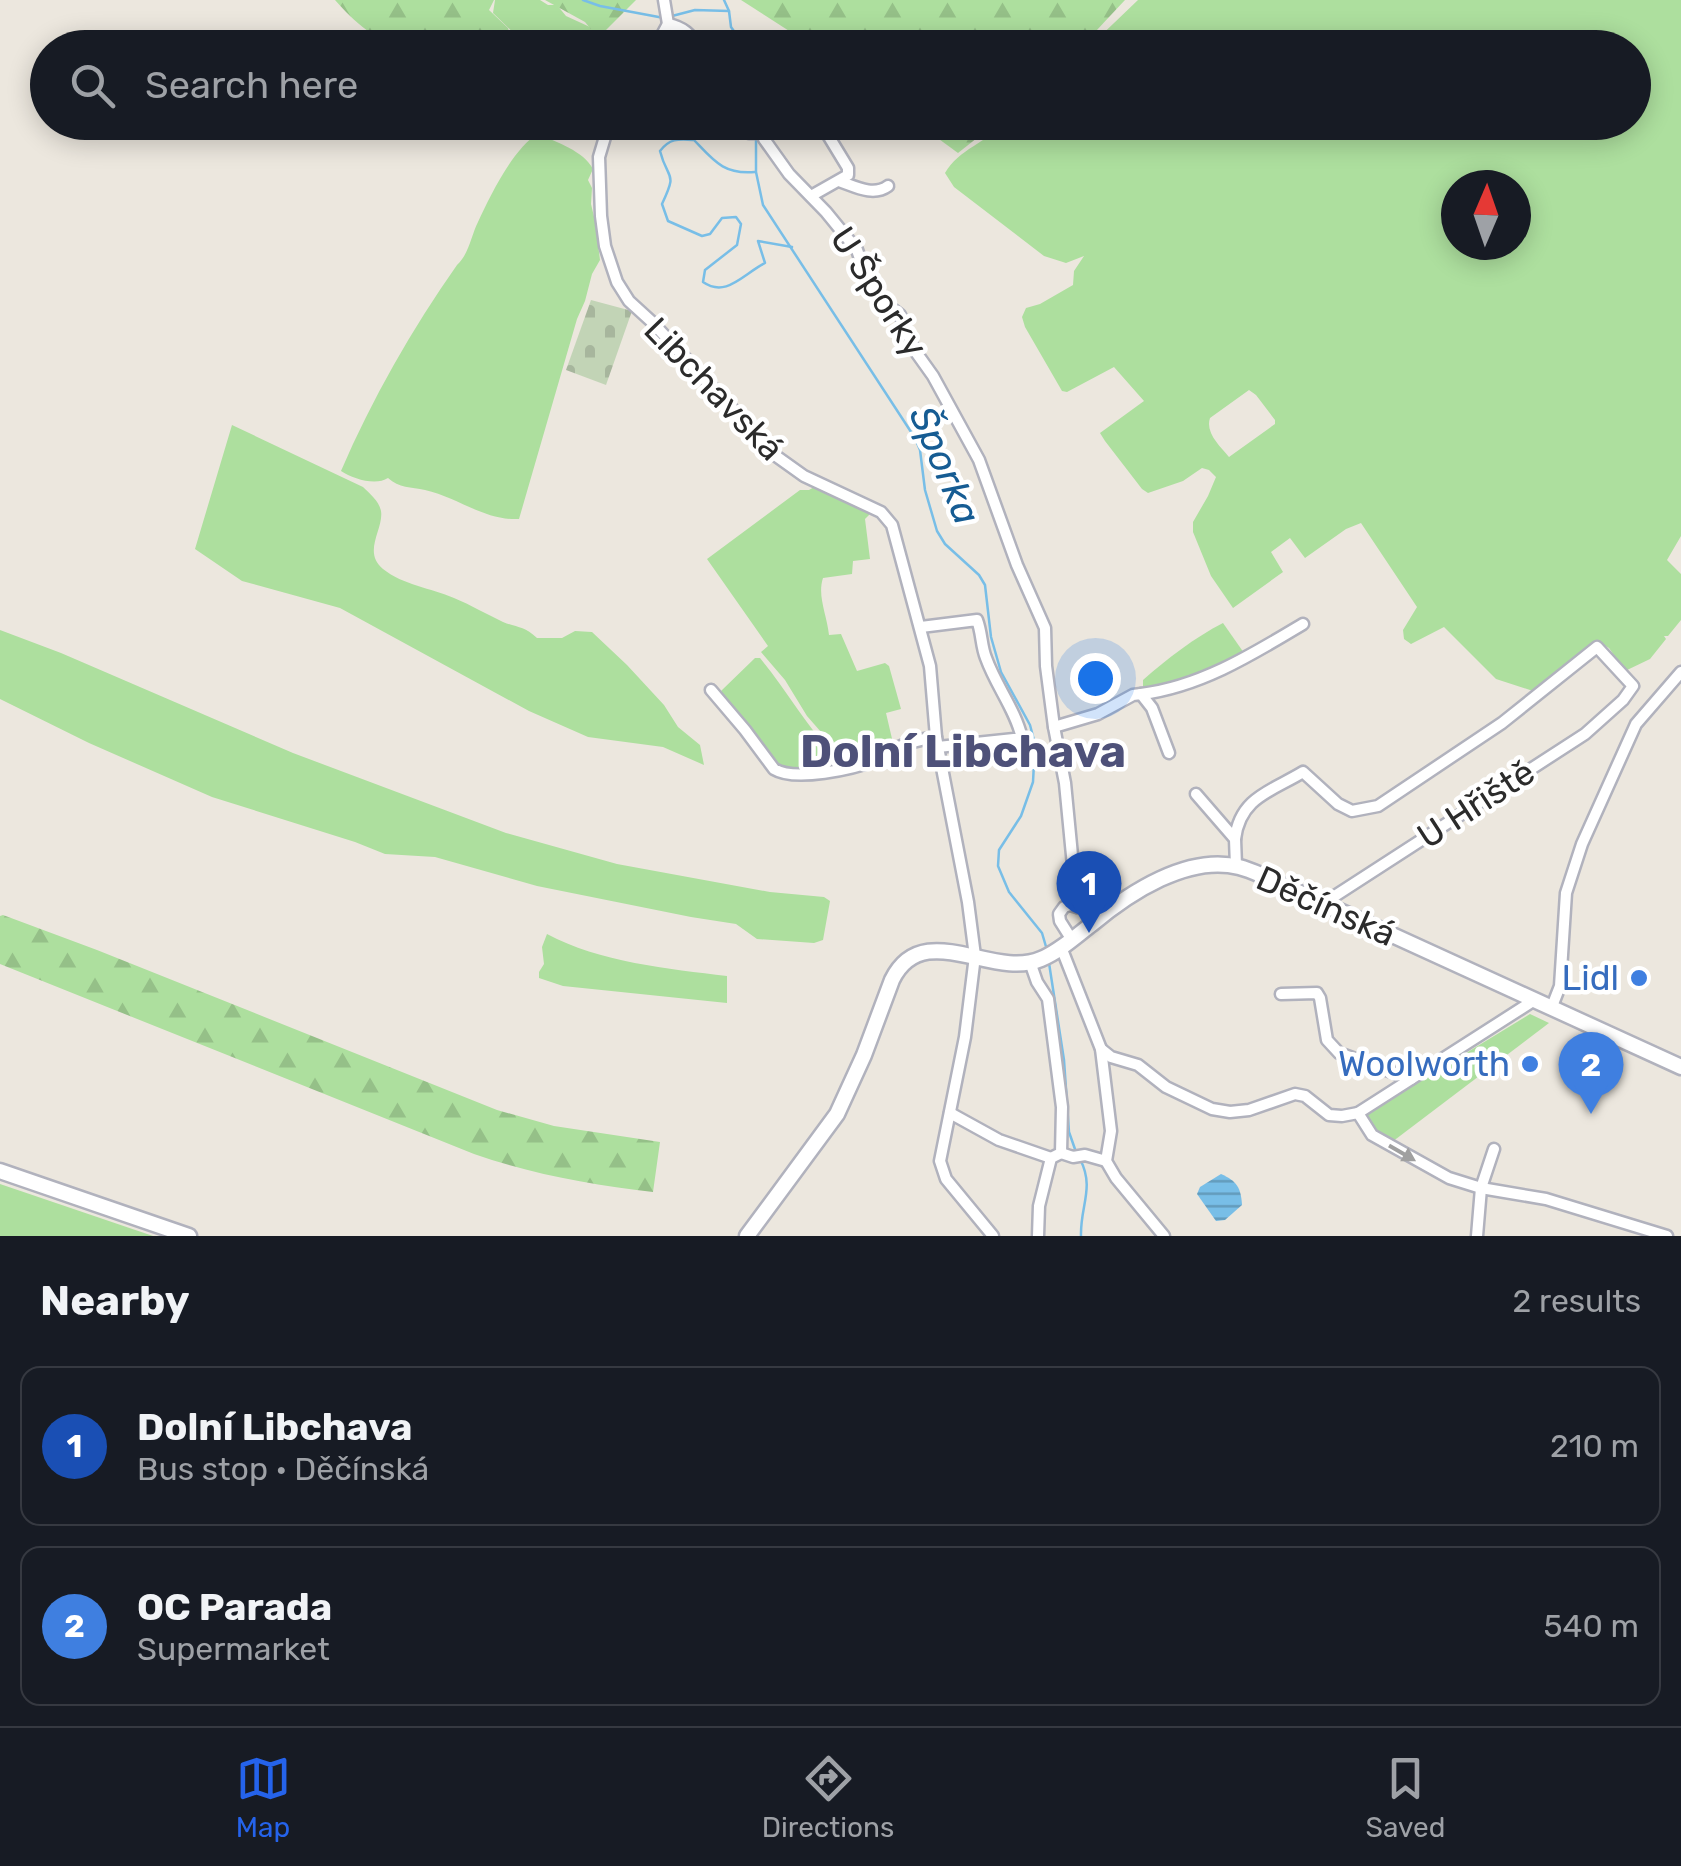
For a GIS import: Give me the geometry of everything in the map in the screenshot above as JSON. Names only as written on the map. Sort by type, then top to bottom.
[{"type":"main road","name":"Děčínská","points":[[1035,961],[1063,946],[1151,883],[1203,866],[1236,866],[1681,1067]]},
{"type":"main road","points":[[747,1236],[837,1114],[901,964],[912,955],[928,951],[1016,964],[1035,961]]},
{"type":"main road","points":[[0,1171],[188,1236]]},
{"type":"street","points":[[663,30],[668,19],[664,0]]},
{"type":"street","points":[[668,19],[684,30]]},
{"type":"street","name":"Libchavská","points":[[604,140],[599,184],[605,246],[617,282],[629,301],[776,456],[804,476],[881,512],[898,540],[930,666],[937,742],[976,956],[965,1037],[940,1154],[942,1170],[955,1192],[993,1236]]},
{"type":"street","name":"U Šporky","points":[[765,140],[789,174],[857,250],[877,296],[900,315],[914,348],[979,460],[1045,628],[1046,666],[1065,783],[1076,907],[1064,907],[1059,914],[1063,946]]},
{"type":"street","name":"U Šporky","points":[[812,196],[848,175],[848,168],[831,140]]},
{"type":"street","name":"U Šporky","points":[[839,180],[870,191],[888,186]]},
{"type":"street","points":[[712,690],[780,774],[852,767],[898,747],[1022,738],[984,656],[977,620],[921,627]]},
{"type":"street","points":[[1054,727],[1098,714],[1133,695],[1169,688],[1229,666],[1303,624]]},
{"type":"street","name":"U Hřiště","points":[[1235,839],[1237,823],[1254,800],[1304,772],[1338,804],[1352,811],[1378,806],[1502,724],[1597,647],[1634,686],[1624,700],[1585,734],[1324,903]]},
{"type":"street","points":[[1551,1009],[1560,986],[1566,892],[1582,844],[1636,724],[1681,672]]},
{"type":"street","points":[[1141,694],[1152,708],[1170,753]]},
{"type":"street","points":[[1196,794],[1235,839],[1236,866]]},
{"type":"street","points":[[1076,907],[1092,923]]},
{"type":"street","points":[[1063,946],[1102,1049],[1111,1131],[1106,1160],[1164,1236]]},
{"type":"street","points":[[1035,961],[1037,982],[1048,999],[1062,1106],[1056,1155],[1038,1206],[1038,1236]]},
{"type":"street","points":[[1281,994],[1316,992],[1327,1040],[1339,1053],[1411,1079]]},
{"type":"street","points":[[1102,1049],[1138,1065],[1166,1087],[1212,1109],[1249,1110],[1295,1094],[1306,1096],[1329,1115],[1360,1116],[1533,1000]]},
{"type":"street","points":[[950,1113],[998,1140],[1056,1155],[1106,1160]]},
{"type":"street","points":[[1360,1116],[1372,1135],[1448,1178],[1481,1188],[1546,1198],[1639,1231],[1667,1236]]},
{"type":"street","points":[[1477,1236],[1481,1188],[1494,1149]]},
{"type":"green space","points":[[335,0],[494,0],[489,10],[509,30],[366,30]]},
{"type":"green space","points":[[495,0],[540,0],[557,5],[566,16],[592,30],[510,30],[493,13]]},
{"type":"green space","points":[[545,0],[636,0],[606,30],[592,30],[585,22]]},
{"type":"green space","points":[[741,0],[1125,0],[1097,30],[788,30]]},
{"type":"green space","points":[[1138,0],[1681,0],[1681,536],[1667,560],[1681,574],[1681,620],[1664,636],[1666,639],[1650,659],[1625,671],[1609,648],[1597,641],[1536,692],[1496,679],[1444,627],[1411,644],[1404,639],[1403,630],[1417,607],[1361,523],[1305,558],[1290,538],[1271,552],[1283,572],[1233,608],[1211,576],[1193,532],[1193,522],[1216,477],[1202,468],[1183,481],[1148,493],[1142,489],[1100,433],[1144,401],[1114,367],[1067,392],[1062,391],[1025,327],[1022,317],[1026,308],[1073,285],[1074,271],[1084,256],[1066,263],[1044,256],[954,187],[945,173],[983,140],[1651,140],[1651,30],[1107,30]],"holes":[[[1249,390],[1275,424],[1229,457],[1211,434],[1209,424],[1210,418]]]},
{"type":"green space","points":[[529,140],[552,140],[589,163],[593,169],[588,180],[600,260],[577,319],[519,519],[507,519],[388,478],[371,481],[341,471],[394,365],[464,256],[483,211]]},
{"type":"green space","points":[[940,140],[974,140],[958,153]]},
{"type":"green space","points":[[591,300],[632,311],[606,385],[566,370]]},
{"type":"green space","points":[[232,425],[363,487],[381,511],[374,555],[391,574],[524,629],[537,638],[592,632],[664,705],[678,727],[700,745],[704,765],[663,747],[588,737],[529,711],[340,608],[242,581],[195,549]]},
{"type":"green space","points":[[814,487],[869,511],[865,519],[870,559],[853,561],[852,574],[823,578],[821,592],[829,635],[841,634],[857,671],[885,663],[889,666],[901,709],[886,713],[893,743],[861,759],[842,756],[807,716],[785,680],[761,652],[768,646],[707,559],[800,490]]},
{"type":"green space","points":[[1223,623],[1244,653],[1170,684],[1148,690],[1143,686],[1143,680],[1172,656]]},
{"type":"green space","points":[[0,630],[293,753],[506,833],[617,864],[770,892],[824,897],[830,901],[823,940],[814,943],[757,939],[736,924],[537,886],[435,857],[385,854],[212,797],[0,699]]},
{"type":"green space","points":[[755,658],[760,658],[770,670],[835,757],[837,766],[788,770],[772,758],[744,725],[721,691]]},
{"type":"green space","points":[[3,915],[497,1110],[554,1126],[660,1142],[653,1192],[562,1178],[474,1154],[0,964]]},
{"type":"green space","points":[[547,934],[612,958],[727,976],[727,1003],[563,986],[539,978]]},
{"type":"green space","points":[[1530,1014],[1549,1023],[1392,1142],[1374,1129],[1366,1114]]},
{"type":"green space","points":[[0,1184],[153,1236],[0,1236]]},
{"type":"water","points":[[1221,1174],[1237,1186],[1242,1205],[1225,1220],[1216,1221],[1197,1194],[1200,1187]]},
{"type":"waterway","points":[[583,0],[664,18]]},
{"type":"waterway","name":"Šporka","points":[[724,0],[733,30]]},
{"type":"waterway","points":[[672,16],[695,10],[729,11]]},
{"type":"waterway","points":[[755,172],[727,169],[694,140],[671,142],[660,151],[671,180],[662,204],[668,221],[702,236],[710,234],[722,218],[736,217],[741,224],[737,245],[705,270],[703,282],[711,286],[727,286],[765,263],[758,241],[792,247]]},
{"type":"waterway","name":"Šporka","points":[[756,140],[756,172],[763,205],[915,438],[937,531],[985,585],[991,637],[1001,672],[1030,725],[1035,744],[1033,782],[1021,816],[999,850],[998,866],[1009,892],[1042,933],[1047,950]]},
{"type":"waterway","name":"Šporka","points":[[1049,963],[1064,1060],[1069,1132],[1076,1152]]},
{"type":"waterway","name":"Šporka","points":[[1080,1159],[1087,1188],[1081,1236]]},
{"type":"place","name":"Dolní Libchava","points":[[1089,933]]},
{"type":"place","name":"Lidl","points":[[1639,978]]},
{"type":"place","name":"Woolworth","points":[[1530,1064]]},
{"type":"place","name":"OC Parada","points":[[1591,1114]]},
{"type":"district","name":"Dolní Libchava","points":[[963,751]]}]
